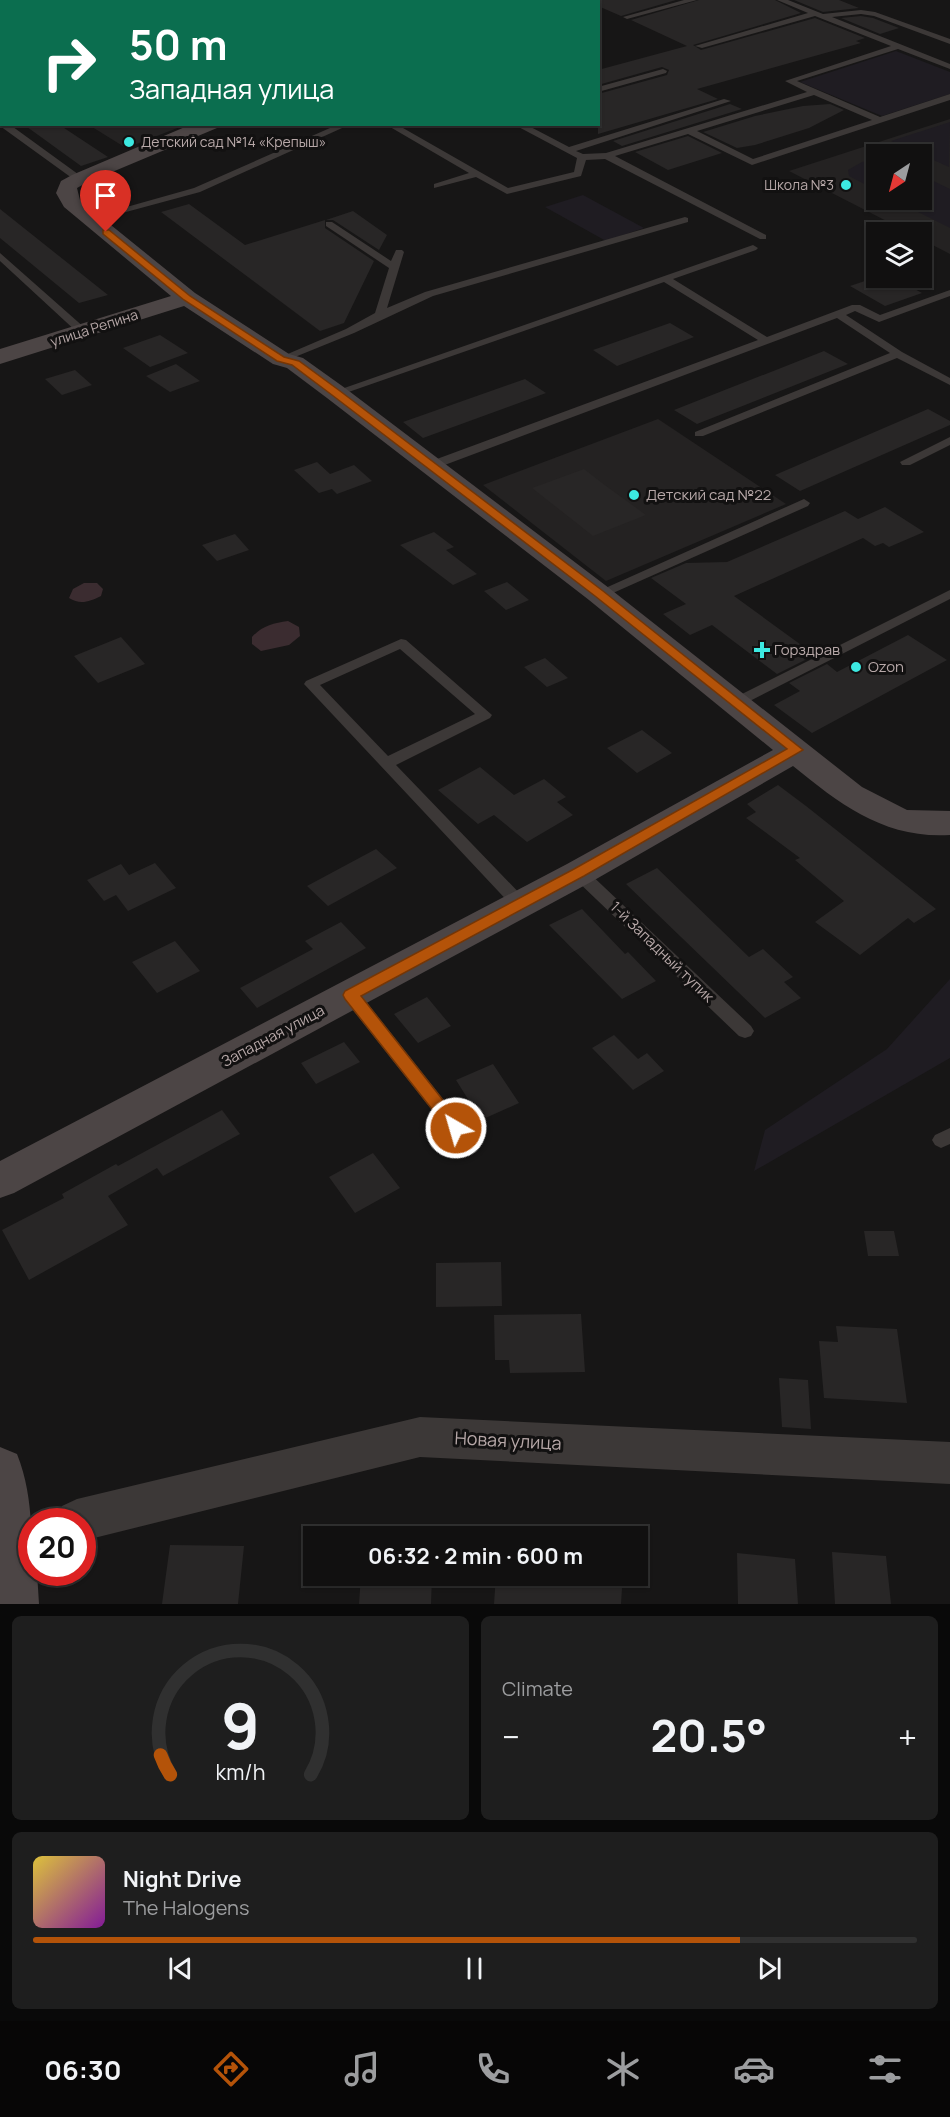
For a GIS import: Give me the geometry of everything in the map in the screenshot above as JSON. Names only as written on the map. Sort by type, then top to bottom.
[{"type":"street","points":[[205,126],[79,179],[69,185],[66,193],[71,203],[187,298],[281,359],[295,363],[336,393],[599,594],[737,702],[850,795],[886,816],[921,825],[950,823]]},
{"type":"street","name":"улица Репина","points":[[0,357],[187,298]]},
{"type":"street","name":"Западная улица","points":[[0,1181],[579,873],[796,750]]},
{"type":"street","name":"Новая улица","points":[[96,1516],[420,1437],[950,1463]]},
{"type":"street","points":[[0,1470],[18,1526]]},
{"type":"street","points":[[14,1604],[18,1565]]},
{"type":"lane","points":[[627,17],[693,0]]},
{"type":"lane","points":[[781,0],[950,67]]},
{"type":"lane","points":[[699,46],[818,15],[861,12],[875,14],[950,42]]},
{"type":"lane","points":[[880,120],[789,81],[896,47]]},
{"type":"lane","points":[[600,89],[663,71]]},
{"type":"lane","points":[[520,126],[582,157],[607,156],[814,92]]},
{"type":"lane","points":[[688,130],[752,162],[950,97]]},
{"type":"lane","points":[[569,150],[727,101]]},
{"type":"lane","points":[[6,126],[79,179]]},
{"type":"lane","points":[[89,219],[197,190],[342,126]]},
{"type":"lane","points":[[393,126],[507,191],[578,174],[582,157]]},
{"type":"lane","points":[[607,156],[763,237]]},
{"type":"lane","points":[[437,186],[476,174]]},
{"type":"lane","points":[[281,359],[350,331],[429,294],[685,220]]},
{"type":"lane","points":[[329,224],[394,267]]},
{"type":"lane","points":[[336,393],[753,248]]},
{"type":"lane","points":[[380,315],[399,252]]},
{"type":"lane","points":[[0,256],[82,331]]},
{"type":"lane","points":[[666,279],[765,340]]},
{"type":"lane","points":[[430,466],[856,307],[879,320],[950,293]]},
{"type":"lane","points":[[838,314],[898,354],[950,382]]},
{"type":"lane","points":[[699,434],[898,354]]},
{"type":"lane","points":[[906,462],[950,440]]},
{"type":"lane","points":[[599,594],[804,503]]},
{"type":"lane","points":[[737,702],[950,594]]},
{"type":"lane","points":[[387,764],[484,715],[401,643],[311,684],[387,764],[520,904]]},
{"type":"lane","name":"1-й Западный тупик","points":[[579,873],[745,1031]]},
{"type":"lane","points":[[351,995],[456,1128]]},
{"type":"shaded area","points":[[896,51],[950,72],[950,94],[882,116],[800,82]]},
{"type":"shaded area","name":"Школа №3","points":[[950,119],[950,254],[932,245],[932,222],[888,222],[789,171],[866,146],[866,210],[932,210],[932,144],[873,144]]},
{"type":"shaded area","points":[[950,122],[949,167],[932,159],[932,144],[898,144],[891,141]]},
{"type":"shaded area","name":"Детский сад №14 «Крепыш»","points":[[91,126],[182,126],[126,148]]},
{"type":"shaded area","points":[[866,161],[866,185],[849,176],[848,170]]},
{"type":"shaded area","points":[[932,180],[950,189],[950,228],[914,210],[932,210]]},
{"type":"shaded area","points":[[583,195],[644,228],[606,241],[545,207]]},
{"type":"shaded area","name":"Детский сад №22","points":[[658,419],[786,504],[606,581],[483,485]]},
{"type":"shaded area","points":[[84,583],[97,583],[103,589],[101,596],[85,602],[69,598],[73,589]]},
{"type":"shaded area","points":[[288,621],[299,627],[300,636],[289,645],[261,651],[252,644],[252,637],[260,630]]},
{"type":"shaded area","points":[[950,979],[950,1058],[754,1171],[765,1130],[887,1049]]},
{"type":"building","points":[[600,0],[676,0],[621,16],[600,7]]},
{"type":"building","points":[[699,0],[775,0],[801,13],[693,45],[701,50],[815,18],[865,38],[856,41],[861,43],[697,89],[718,99],[598,134],[600,93],[667,75],[669,70],[662,67],[600,84],[600,69],[687,46],[631,20]]},
{"type":"building","points":[[794,0],[839,0],[859,8],[823,12]]},
{"type":"building","points":[[861,16],[899,28],[880,34],[841,18]]},
{"type":"building","points":[[730,104],[742,109],[622,146],[613,141]]},
{"type":"building","points":[[830,104],[844,110],[809,128],[755,145],[737,148],[703,132],[755,116],[803,106]]},
{"type":"building","points":[[26,126],[61,126],[108,157],[81,166]]},
{"type":"building","points":[[688,136],[722,153],[668,170],[635,152]]},
{"type":"building","points":[[189,204],[245,245],[325,220],[325,228],[374,261],[344,323],[320,331],[161,212]]},
{"type":"building","points":[[0,209],[108,295],[79,303],[0,238]]},
{"type":"building","points":[[353,211],[387,235],[379,250],[333,220],[326,220]]},
{"type":"building","points":[[866,281],[866,288],[913,288],[922,293],[885,306],[850,286]]},
{"type":"building","points":[[670,323],[694,337],[617,366],[593,350]]},
{"type":"building","points":[[160,335],[188,353],[150,367],[123,348]]},
{"type":"building","points":[[824,351],[848,364],[697,424],[674,410]]},
{"type":"building","points":[[176,364],[200,381],[170,392],[146,376]]},
{"type":"building","points":[[75,370],[92,385],[62,395],[45,379]]},
{"type":"building","points":[[525,379],[546,393],[423,438],[403,422]]},
{"type":"building","points":[[928,409],[950,421],[950,425],[800,491],[775,475]]},
{"type":"building","points":[[317,462],[330,474],[354,465],[372,481],[337,494],[332,489],[319,493],[294,470]]},
{"type":"building","points":[[584,469],[646,515],[593,536],[532,488]]},
{"type":"building","points":[[885,507],[924,532],[889,547],[883,543],[875,546],[863,538],[734,596],[815,655],[777,674],[712,625],[690,635],[663,614],[686,604],[651,578],[686,563],[727,562],[845,511],[858,519]]},
{"type":"building","points":[[434,532],[454,547],[446,550],[477,574],[453,585],[400,545]]},
{"type":"building","points":[[235,534],[249,550],[217,561],[202,545]]},
{"type":"building","points":[[507,582],[529,600],[506,610],[484,591]]},
{"type":"building","points":[[908,635],[947,660],[812,733],[774,705],[800,691],[789,683],[827,664],[837,672]]},
{"type":"building","points":[[121,637],[145,664],[98,683],[74,656]]},
{"type":"building","points":[[545,658],[568,678],[547,687],[524,667]]},
{"type":"building","points":[[642,730],[672,753],[637,773],[607,748]]},
{"type":"building","points":[[480,767],[514,795],[544,779],[566,797],[557,802],[573,815],[527,842],[494,815],[478,824],[438,790]]},
{"type":"building","points":[[778,785],[936,909],[914,923],[908,918],[860,955],[815,922],[844,901],[795,860],[800,858],[746,818],[756,812],[747,804]]},
{"type":"building","points":[[376,849],[397,868],[328,906],[307,886]]},
{"type":"building","points":[[155,863],[176,888],[128,911],[116,895],[104,901],[87,880],[121,864],[129,875]]},
{"type":"building","points":[[657,868],[749,957],[763,949],[793,977],[784,982],[801,998],[765,1018],[626,884]]},
{"type":"building","points":[[582,909],[625,954],[628,952],[656,981],[622,999],[549,925]]},
{"type":"building","points":[[341,922],[366,948],[257,1008],[240,988],[313,949],[305,941]]},
{"type":"building","points":[[175,941],[200,971],[157,993],[132,962]]},
{"type":"building","points":[[427,997],[451,1026],[418,1043],[394,1014]]},
{"type":"building","points":[[614,1035],[638,1059],[647,1053],[664,1071],[633,1090],[592,1048]]},
{"type":"building","points":[[344,1042],[360,1062],[316,1084],[301,1063]]},
{"type":"building","points":[[493,1064],[519,1103],[481,1120],[456,1080]]},
{"type":"building","points":[[222,1110],[240,1134],[163,1176],[157,1168],[108,1196],[128,1225],[29,1280],[2,1230],[64,1198],[62,1194],[116,1164],[118,1166]]},
{"type":"building","points":[[373,1153],[400,1188],[355,1213],[329,1177]]},
{"type":"building","points":[[864,1231],[894,1231],[899,1256],[868,1256]]},
{"type":"building","points":[[501,1262],[502,1306],[436,1307],[436,1263]]},
{"type":"building","points":[[581,1314],[585,1372],[510,1373],[509,1360],[495,1360],[494,1315]]},
{"type":"building","points":[[836,1326],[897,1329],[907,1403],[824,1398],[819,1341],[838,1342]]},
{"type":"building","points":[[779,1378],[808,1380],[811,1429],[782,1427]]},
{"type":"building","points":[[170,1545],[244,1546],[238,1604],[162,1604]]},
{"type":"building","points":[[832,1552],[886,1556],[891,1604],[835,1604]]},
{"type":"building","points":[[737,1553],[795,1559],[798,1604],[738,1604]]},
{"type":"building","points":[[360,1586],[432,1586],[431,1604],[359,1604]]},
{"type":"building","points":[[495,1586],[622,1588],[621,1604],[494,1604]]},
{"type":"place","name":"Детский сад №14 «Крепыш»","points":[[129,142]]},
{"type":"place","name":"Школа №3","points":[[846,185]]},
{"type":"place","name":"Детский сад №22","points":[[634,495]]},
{"type":"place","name":"Горздрав","points":[[762,650]]},
{"type":"place","name":"Ozon","points":[[856,667]]},
{"type":"route","points":[[106,232],[187,298],[281,359],[295,363],[336,393],[599,594],[796,750],[579,873],[351,995],[456,1128]]}]
